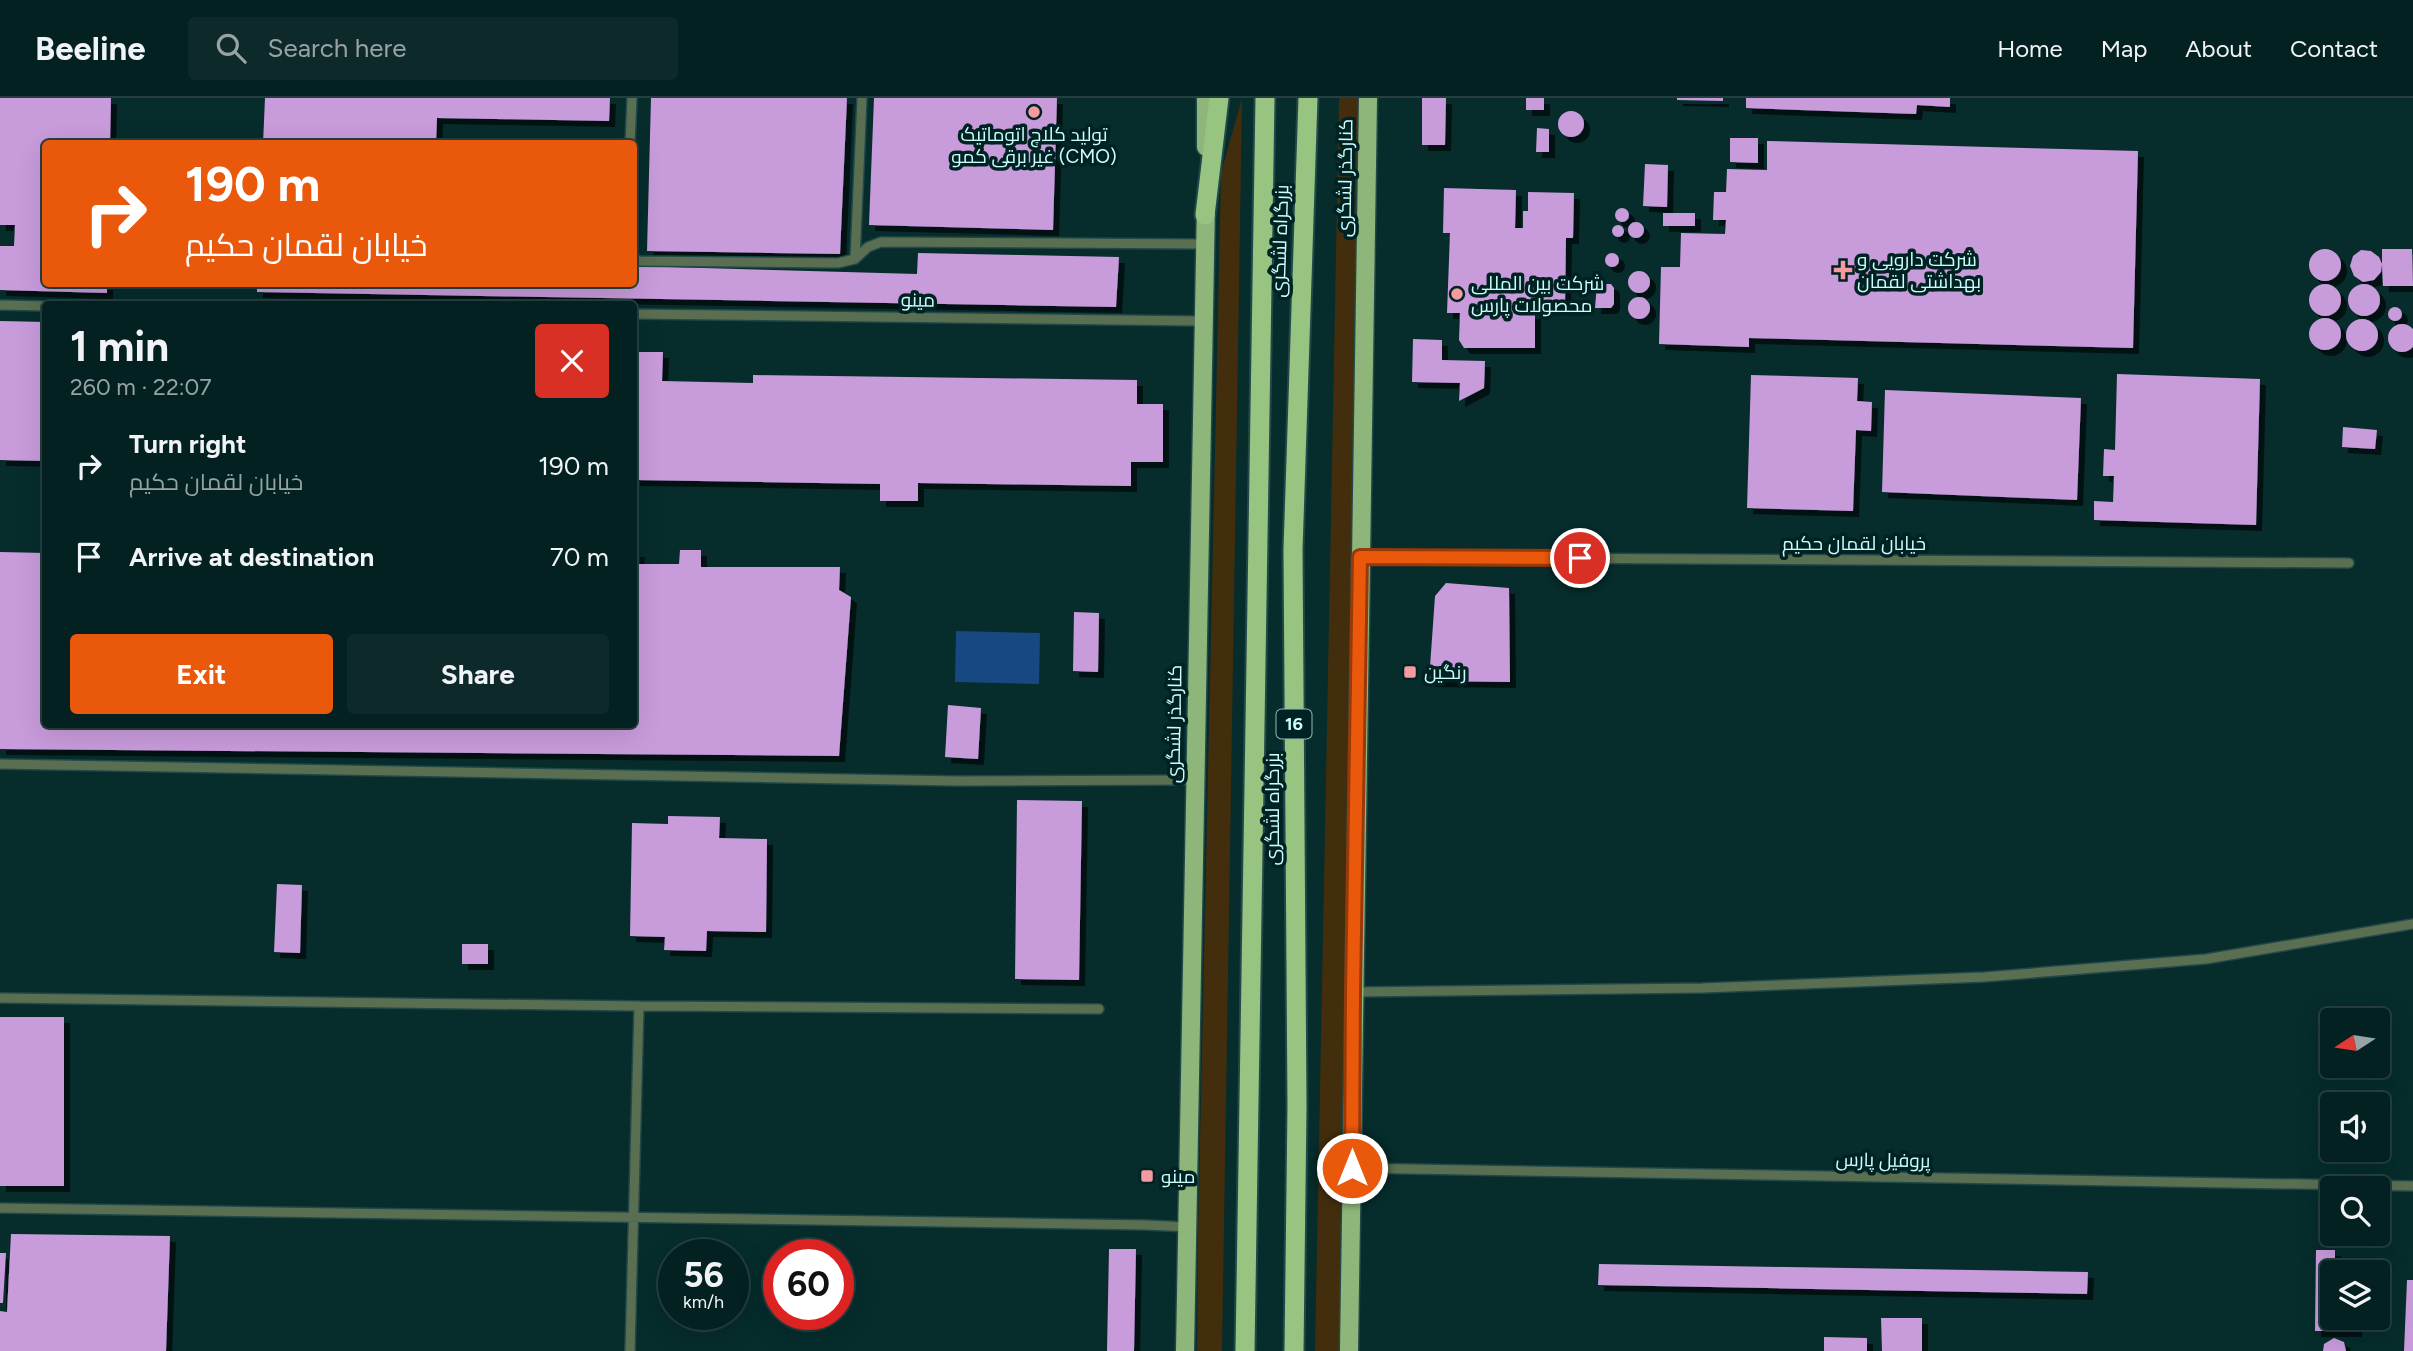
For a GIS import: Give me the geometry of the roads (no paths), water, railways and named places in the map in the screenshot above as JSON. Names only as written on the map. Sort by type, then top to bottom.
[{"type":"highway","points":[[1205,215],[1219,98]]},
{"type":"highway","name":"بزرگراه لشگری","points":[[1245,1351],[1265,98]]},
{"type":"highway","name":"بزرگراه لشگری","points":[[1294,1351],[1297,1092],[1293,550],[1308,98]]},
{"type":"main road","name":"کنارگذر لشگری","points":[[1185,1351],[1206,98]]},
{"type":"main road","name":"کنارگذر لشگری","points":[[1349,1351],[1368,98]]},
{"type":"lane","points":[[630,140],[632,98]]},
{"type":"lane","points":[[855,259],[862,98]]},
{"type":"lane","points":[[637,260],[838,263],[855,259],[868,247],[881,242],[1204,244]]},
{"type":"lane","points":[[0,305],[42,306]]},
{"type":"lane","name":"مینو","points":[[637,314],[1202,321]]},
{"type":"lane","name":"خیابان لقمان حکیم","points":[[1360,557],[2348,563]]},
{"type":"lane","points":[[0,764],[958,781],[1194,780]]},
{"type":"lane","points":[[1353,992],[1702,988],[1984,977],[2206,959],[2413,924]]},
{"type":"lane","points":[[0,998],[1099,1009]]},
{"type":"lane","points":[[630,1351],[639,1006]]},
{"type":"lane","name":"پروفیل پارس","points":[[1352,1168],[2413,1186]]},
{"type":"lane","points":[[0,1208],[1188,1227]]},
{"type":"water","points":[[956,631],[1040,633],[1039,684],[955,682]]},
{"type":"place","name":"تولید کلاچ اتوماتیک غیر برقی کمو (CMO)","points":[[1034,112]]},
{"type":"place","name":"شرکت دارویی و بهداشتی لقمان","points":[[1843,270]]},
{"type":"place","name":"شرکت بین المللی محصولات پارس","points":[[1457,294]]},
{"type":"place","name":"رنگین","points":[[1410,672]]},
{"type":"place","name":"مینو","points":[[1147,1176]]}]
